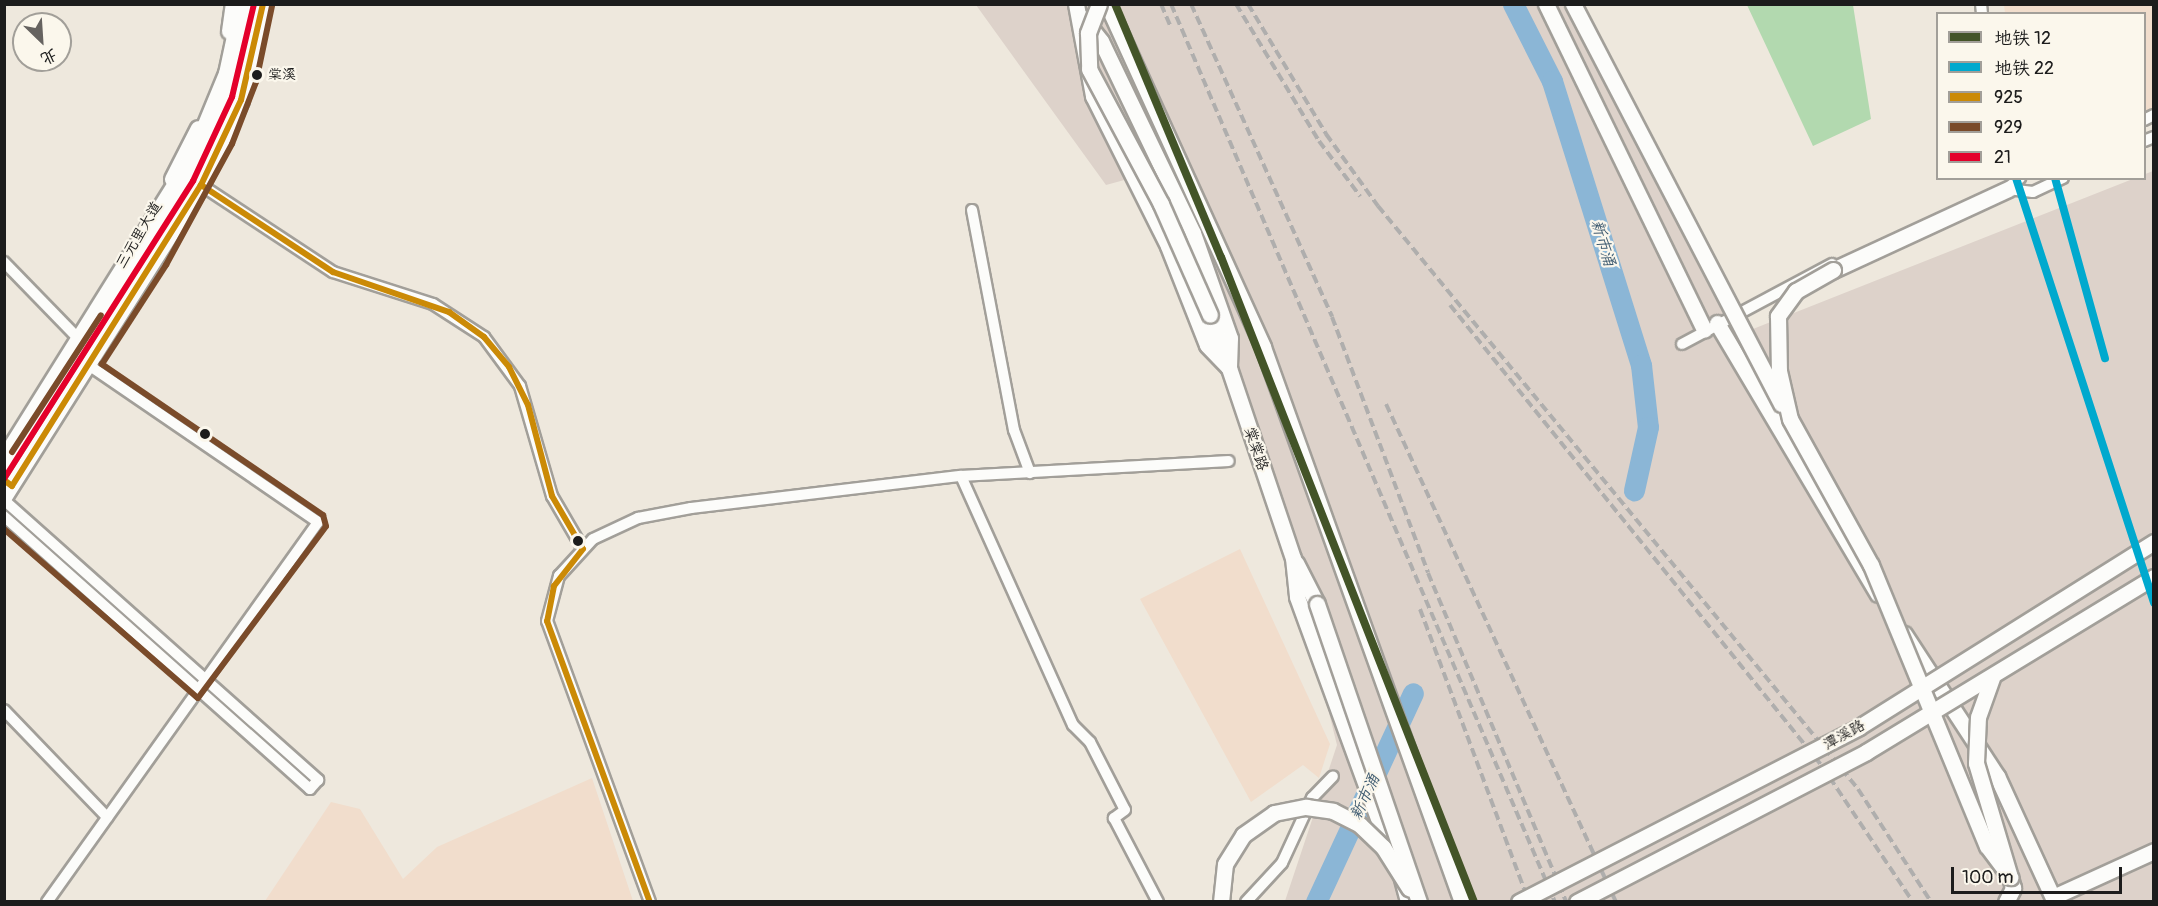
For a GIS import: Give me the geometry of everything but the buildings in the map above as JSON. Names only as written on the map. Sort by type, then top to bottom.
[{"type":"highway","points":[[4,463],[194,159],[229,74],[244,4]]},
{"type":"street","name":"三元里大道","points":[[4,447],[144,228],[199,125],[220,71],[233,4]]},
{"type":"street","name":"三元里大道","points":[[6,491],[90,366],[201,185],[241,100],[263,4]]},
{"type":"street","points":[[1099,4],[1088,33],[1089,69],[1107,111],[1161,204],[1210,315],[1229,368]]},
{"type":"street","points":[[1107,4],[1244,297],[1377,673],[1462,902]]},
{"type":"street","points":[[1546,4],[1688,303],[1711,326],[1879,597],[1997,776],[2054,899],[2154,851]]},
{"type":"street","points":[[1573,4],[1790,419],[1871,565],[1987,846],[2010,877]]},
{"type":"street","points":[[1078,9],[1101,41],[1193,233],[1230,338],[1229,368]]},
{"type":"street","name":"棠棠路","points":[[1078,9],[1085,73],[1093,96],[1168,246],[1207,345],[1229,368],[1293,558],[1297,597],[1379,821],[1420,902]]},
{"type":"street","points":[[1682,344],[1798,278],[2007,184],[2033,192],[2059,180]]},
{"type":"street","points":[[1790,419],[1779,371],[1778,315],[1796,291],[1833,270],[2007,184]]},
{"type":"street","points":[[201,185],[333,272],[433,304],[484,337],[520,386],[552,496],[583,549]]},
{"type":"street","points":[[972,210],[1014,430],[1030,473]]},
{"type":"street","points":[[4,262],[76,336]]},
{"type":"street","points":[[46,902],[318,522],[90,366]]},
{"type":"street","points":[[650,902],[547,621],[554,586],[583,549],[601,533],[657,513],[961,476],[1229,461]]},
{"type":"street","points":[[961,476],[1073,725],[1090,742],[1125,810],[1114,818],[1158,902]]},
{"type":"street","points":[[4,516],[310,789],[318,780],[205,680],[6,491]]},
{"type":"street","name":"潭溪路","points":[[1519,902],[1859,727],[2154,542]]},
{"type":"street","points":[[1293,558],[1317,604],[1420,902]]},
{"type":"street","points":[[2006,902],[2013,888],[1976,763],[1975,739],[1986,688],[2006,664],[2154,567]]},
{"type":"street","name":"潭溪路","points":[[1577,902],[1866,752],[2154,577]]},
{"type":"street","points":[[4,710],[107,818]]},
{"type":"street","points":[[1246,902],[1282,863],[1312,798],[1333,776]]},
{"type":"street","points":[[1221,902],[1225,864],[1243,835],[1274,813],[1306,807],[1333,811],[1360,825],[1383,847],[1420,902]]},
{"type":"street","points":[[1395,849],[1408,902]]},
{"type":"shaded area","points":[[976,5],[1568,5],[1748,331],[2130,180],[2146,180],[2146,174],[2153,171],[2153,901],[1285,901],[1337,745],[1264,452],[1139,176],[1106,185]]},
{"type":"shaded area","points":[[2004,5],[2153,5],[2153,109],[2146,112],[2146,12],[2005,12]]},
{"type":"shaded area","points":[[1240,549],[1330,744],[1319,778],[1303,765],[1251,802],[1140,599]]},
{"type":"shaded area","points":[[592,778],[633,901],[265,901],[331,802],[360,809],[403,879],[437,847]]},
{"type":"green space","points":[[1747,5],[1853,5],[1871,119],[1813,146]]},
{"type":"waterway","name":"新市涌","points":[[1513,4],[1552,81],[1641,365],[1648,427],[1634,490]]},
{"type":"waterway","name":"新市涌","points":[[1316,902],[1413,693]]},
{"type":"railway","points":[[1161,4],[1171,27]]},
{"type":"railway","points":[[1171,4],[1555,902]]},
{"type":"railway","points":[[1191,4],[1332,317],[1428,573],[1566,902]]},
{"type":"railway","points":[[1236,4],[1319,141],[1360,196]]},
{"type":"railway","points":[[1248,4],[1326,134],[1378,206],[1858,789],[1931,902]]},
{"type":"railway","points":[[1450,305],[1822,766],[1913,902]]},
{"type":"railway","points":[[1386,404],[1616,902]]},
{"type":"railway","points":[[1420,609],[1529,902]]},
{"type":"metro line","name":"12","points":[[1115,4],[1221,257],[1474,902]]},
{"type":"metro line","name":"22","points":[[2017,180],[2154,603]]},
{"type":"metro line","name":"22","points":[[2056,180],[2105,358]]},
{"type":"transit line","name":"21","points":[[4,479],[193,181],[232,97],[254,4]]},
{"type":"transit line","name":"925","points":[[4,480],[12,486],[201,185],[241,100],[263,4]]},
{"type":"transit line","name":"929","points":[[4,529],[198,698],[326,526],[323,515],[102,364],[166,265],[232,144],[256,82],[272,6]]},
{"type":"transit line","name":"925","points":[[201,185],[333,272],[449,312],[484,337],[509,367],[528,405],[552,496],[583,549],[554,586],[547,621],[650,902]]},
{"type":"transit line","name":"929","points":[[12,452],[101,315]]},
{"type":"place","name":"棠溪","points":[[257,75]]}]
